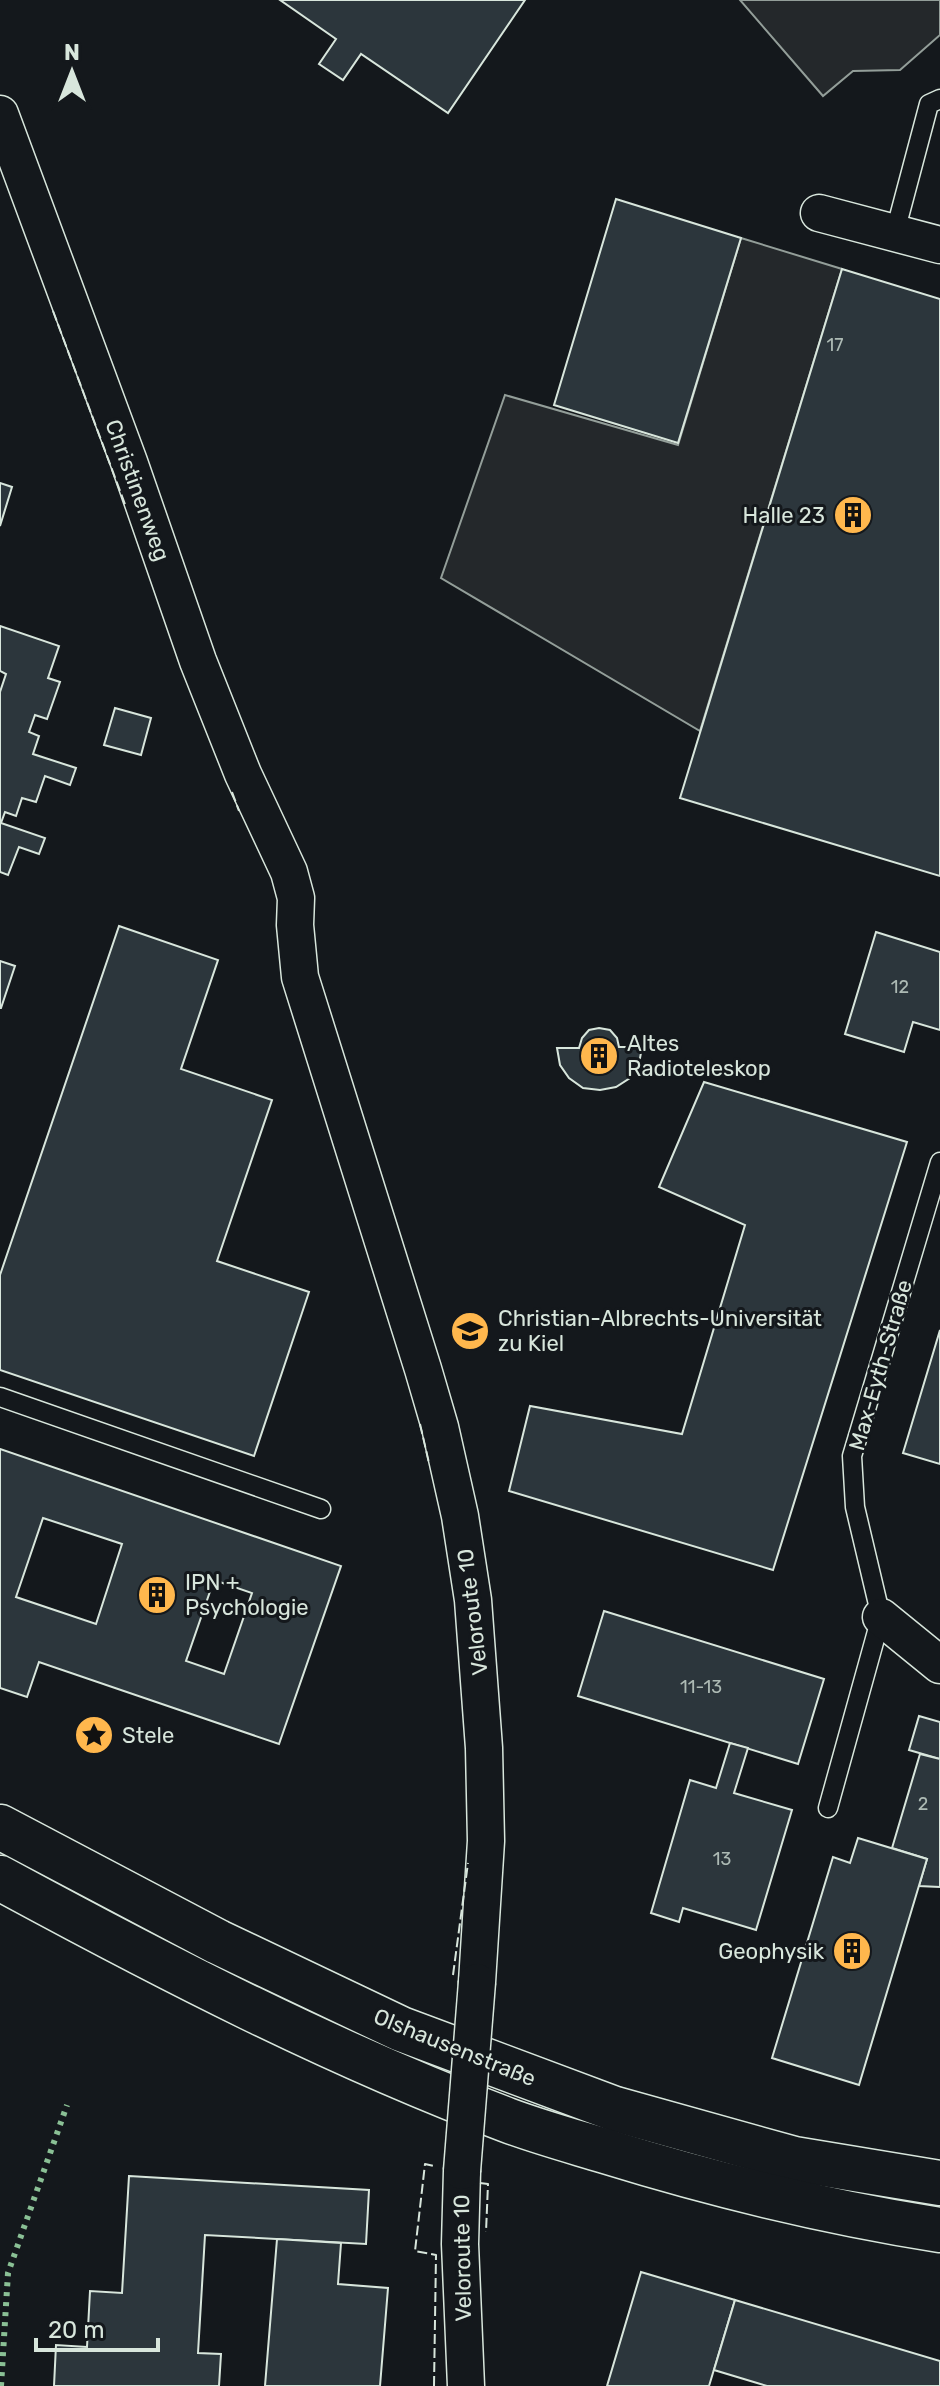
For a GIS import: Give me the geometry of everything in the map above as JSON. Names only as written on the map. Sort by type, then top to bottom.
[{"type":"street","name":"Christinenweg","points":[[0,114],[129,462],[198,661],[248,784],[285,862]]},
{"type":"street","points":[[819,213],[940,245]]},
{"type":"street","name":"Veloroute 10","points":[[285,862],[296,898],[300,977],[423,1369],[460,1516],[473,1600],[484,1748],[486,1841],[462,2171],[460,2244],[466,2386]]},
{"type":"street","points":[[881,1617],[940,1665]]},
{"type":"street","name":"Olshausenstraße","points":[[0,1827],[218,1942],[401,2029],[615,2109],[794,2159],[940,2183]]},
{"type":"street","name":"Olshausenstraße","points":[[0,1878],[195,1982],[393,2074],[509,2121],[684,2176],[870,2219],[940,2230]]},
{"type":"lane","points":[[895,232],[929,104],[940,99]]},
{"type":"lane","name":"Max-Eyth-Straße","points":[[828,1808],[881,1617],[855,1507],[852,1456],[940,1162]]},
{"type":"lane","points":[[0,1397],[321,1509]]},
{"type":"shaded area","points":[[740,0],[940,0],[940,35],[900,70],[853,71],[823,96]]},
{"type":"shaded area","points":[[741,238],[842,269],[700,731],[441,578],[505,395],[678,445]]},
{"type":"building","points":[[280,0],[525,0],[448,113],[361,54],[343,80],[319,64],[336,39]]},
{"type":"building","points":[[616,199],[741,238],[678,443],[554,405]]},
{"type":"building","name":"Halle 23","points":[[842,269],[940,299],[940,876],[680,798]]},
{"type":"building","points":[[0,483],[12,487],[0,526]]},
{"type":"building","points":[[0,626],[59,646],[48,678],[60,682],[47,719],[35,715],[29,732],[39,736],[33,754],[76,768],[70,785],[45,776],[36,802],[22,798],[16,816],[5,812],[1,823],[45,838],[39,854],[19,847],[8,875],[0,872],[0,692],[6,674],[0,671]]},
{"type":"building","points":[[115,708],[151,718],[141,755],[104,745]]},
{"type":"building","points":[[119,926],[218,960],[181,1069],[272,1100],[217,1261],[309,1292],[254,1456],[0,1370],[0,1275]]},
{"type":"building","points":[[876,932],[940,952],[940,1030],[913,1022],[904,1052],[845,1034]]},
{"type":"building","points":[[0,961],[15,966],[1,1008],[0,1008]]},
{"type":"building","name":"Altes Radioteleskop","points":[[589,1030],[610,1030],[617,1038],[619,1047],[642,1047],[639,1064],[630,1078],[616,1087],[600,1090],[583,1088],[569,1078],[560,1065],[557,1048],[579,1048]]},
{"type":"building","points":[[704,1082],[907,1142],[773,1570],[509,1491],[530,1406],[682,1434],[745,1225],[659,1187]]},
{"type":"building","points":[[940,1330],[940,1464],[903,1453]]},
{"type":"building","name":"IPN + Psychologie","points":[[0,1449],[341,1566],[279,1744],[39,1662],[27,1697],[0,1688]],"holes":[[[43,1518],[122,1544],[96,1624],[16,1597]],[[214,1580],[252,1593],[224,1674],[186,1661]]]},
{"type":"building","points":[[604,1611],[824,1679],[798,1764],[578,1696]]},
{"type":"building","points":[[919,1716],[940,1722],[940,1759],[909,1750]]},
{"type":"building","points":[[730,1743],[748,1748],[734,1793],[792,1810],[756,1930],[683,1908],[679,1922],[651,1913],[690,1780],[716,1788]]},
{"type":"building","points":[[920,1754],[940,1759],[940,1887],[919,1886],[927,1859],[892,1848]]},
{"type":"building","name":"Geophysik","points":[[858,1838],[927,1859],[859,2085],[772,2058],[833,1857],[850,1863]]},
{"type":"building","points":[[129,2176],[369,2190],[366,2244],[205,2235],[198,2353],[221,2354],[219,2386],[54,2386],[56,2345],[87,2347],[90,2291],[122,2293]]},
{"type":"building","points":[[277,2239],[341,2243],[338,2284],[388,2288],[380,2386],[265,2386]]},
{"type":"building","points":[[641,2272],[735,2300],[709,2386],[607,2386]]},
{"type":"building","points":[[735,2300],[940,2361],[940,2386],[767,2386],[714,2370]]},
{"type":"hedge","points":[[1,2386],[8,2273],[67,2105]]},
{"type":"fence","points":[[53,311],[126,507]]},
{"type":"fence","points":[[232,792],[239,811]]},
{"type":"fence","points":[[420,1424],[429,1463]]},
{"type":"fence","points":[[453,1975],[468,1863]]},
{"type":"fence","points":[[434,2166],[425,2164],[415,2251],[436,2255],[434,2386]]},
{"type":"fence","points":[[480,2183],[488,2184],[486,2232]]},
{"type":"place","name":"Halle 23","points":[[853,515]]},
{"type":"place","name":"Altes Radioteleskop","points":[[599,1056]]},
{"type":"place","name":"Christian-Albrechts-Universität zu Kiel","points":[[470,1331]]},
{"type":"place","name":"IPN + Psychologie","points":[[157,1595]]},
{"type":"place","name":"Stele","points":[[94,1735]]},
{"type":"place","name":"Geophysik","points":[[852,1951]]}]
